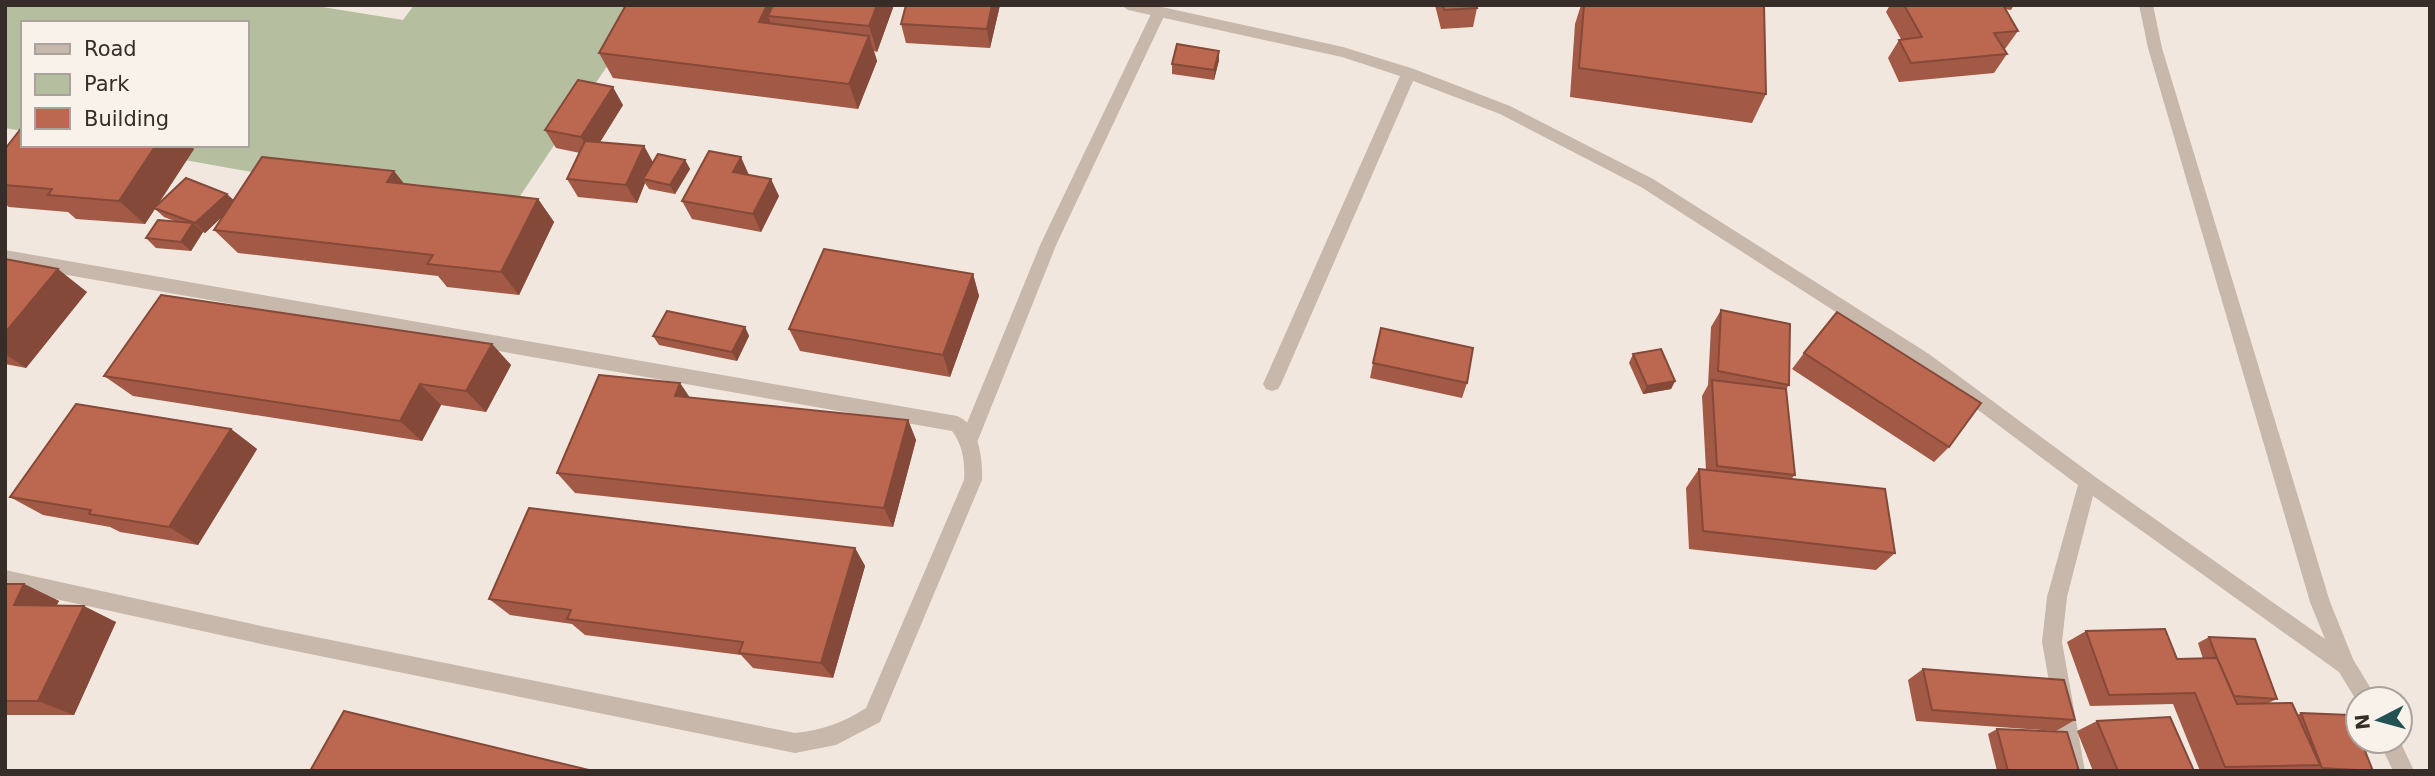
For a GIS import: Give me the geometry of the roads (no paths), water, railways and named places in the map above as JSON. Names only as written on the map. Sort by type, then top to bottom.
[{"type":"street","points":[[1128,5],[1343,52],[1409,74],[1505,110],[1647,183],[1923,359],[2088,482],[2346,665]]},
{"type":"street","points":[[2146,5],[2155,48],[2320,602],[2346,665],[2358,685]]},
{"type":"street","points":[[969,440],[1049,243],[1159,12]]},
{"type":"street","points":[[1272,384],[1409,74]]},
{"type":"street","points":[[5,257],[957,424],[969,440],[975,459],[973,480],[873,715],[851,731],[823,741],[795,743],[265,636],[5,579]]},
{"type":"street","points":[[2075,771],[2052,642],[2057,597],[2088,482]]},
{"type":"street","points":[[2396,755],[2404,771]]}]
